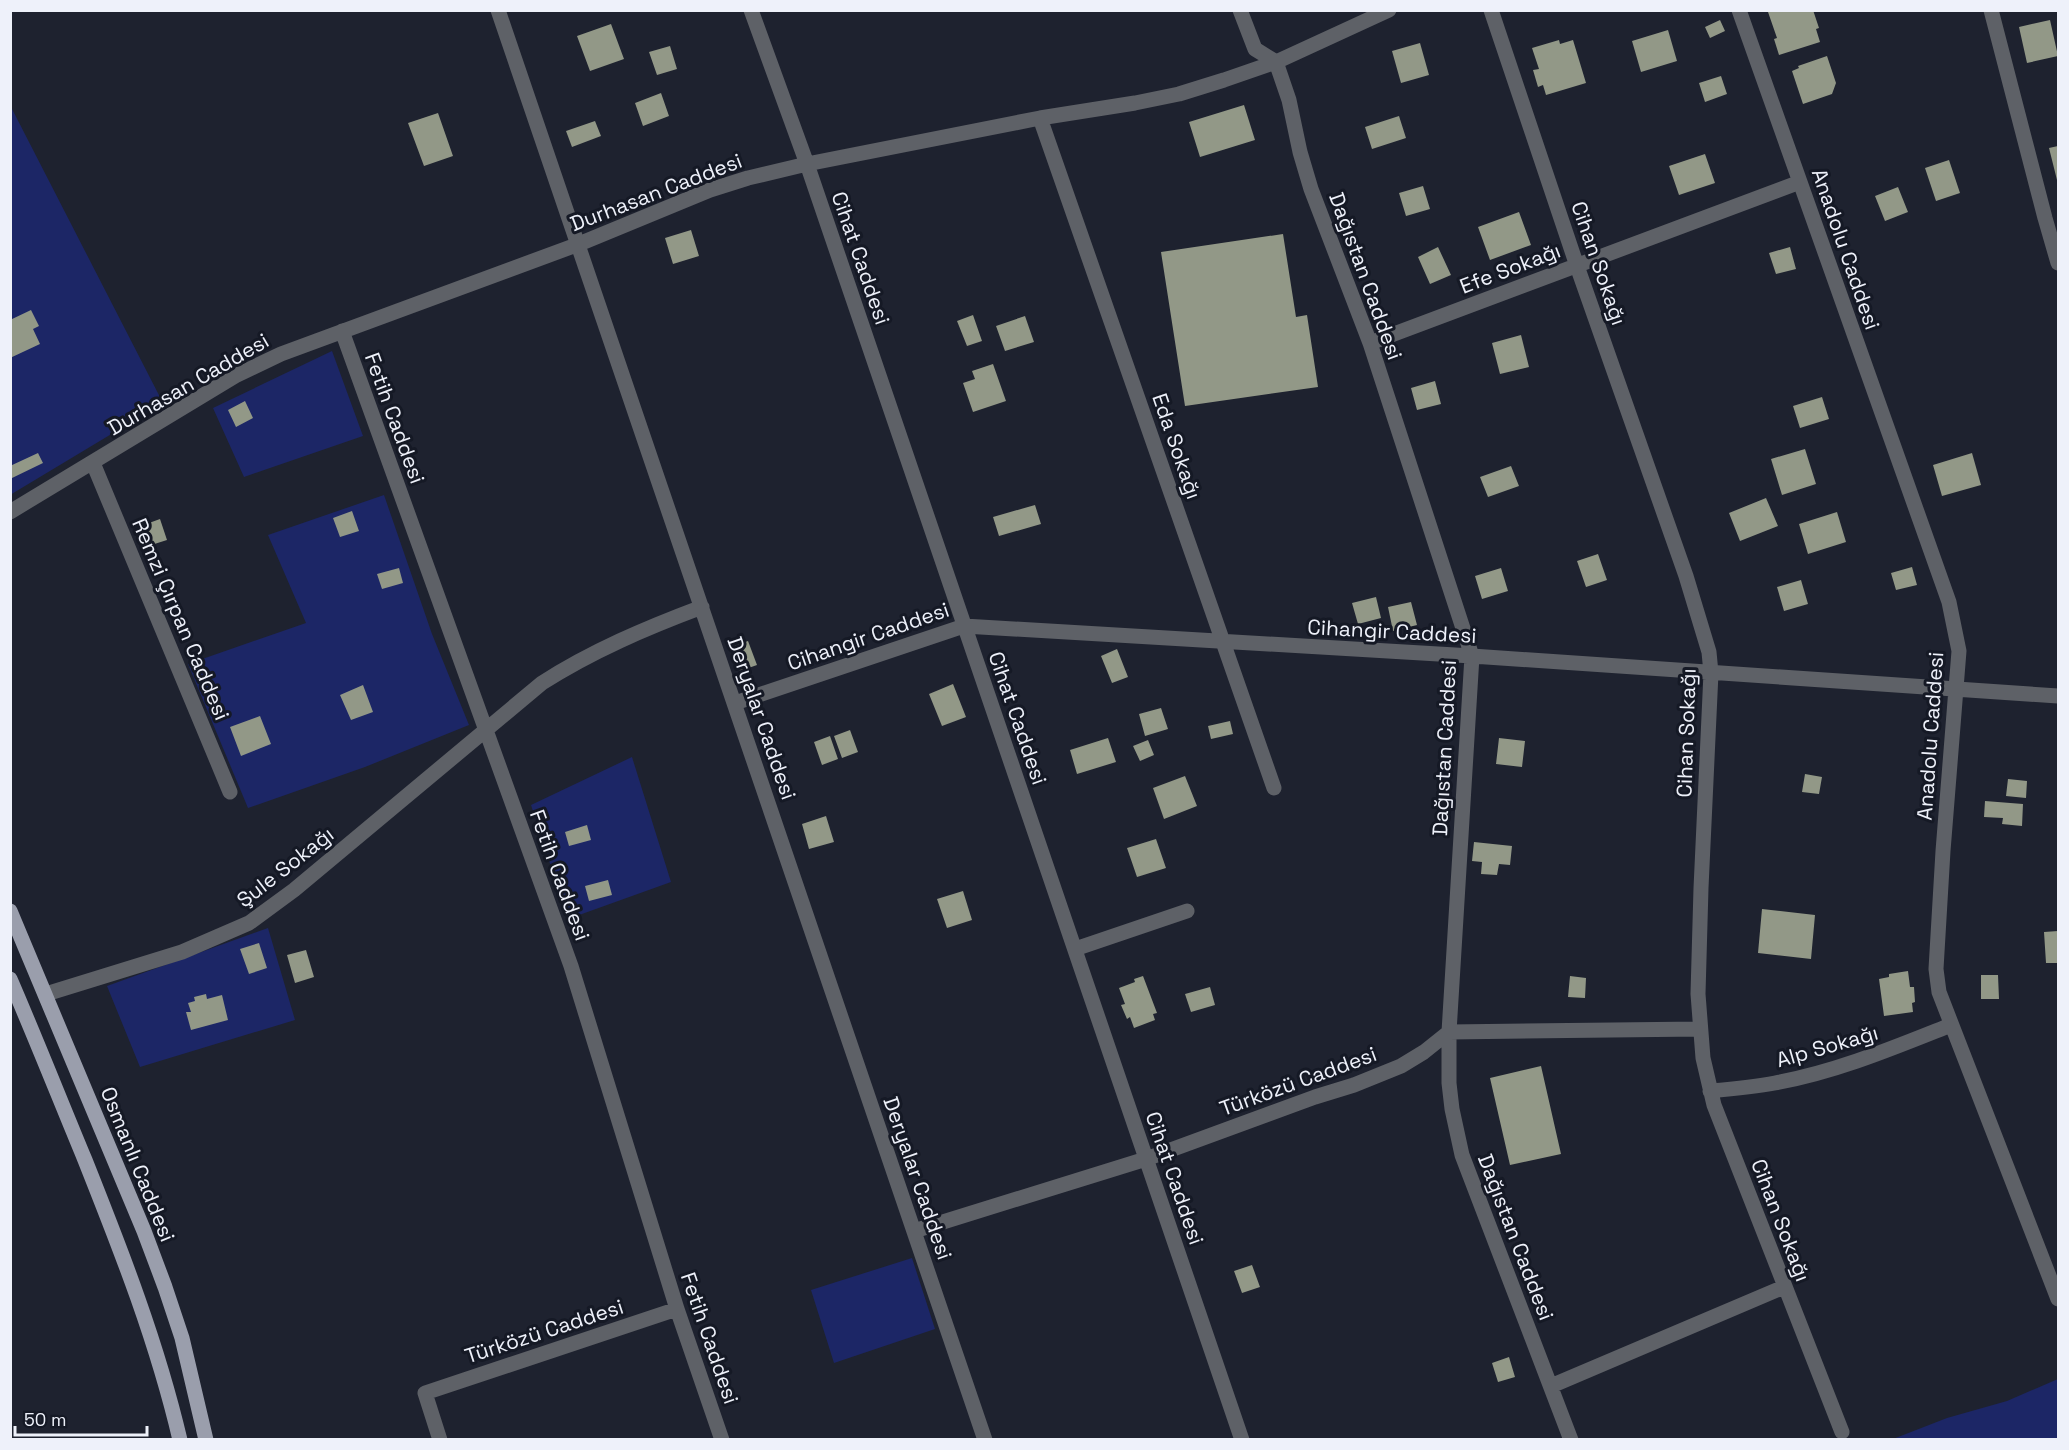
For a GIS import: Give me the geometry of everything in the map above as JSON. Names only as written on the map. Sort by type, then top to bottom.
[{"type":"main road","name":"Osmanlı Caddesi","points":[[10,911],[165,1287],[182,1338],[206,1440]]},
{"type":"main road","points":[[10,979],[123,1254],[154,1342],[180,1440]]},
{"type":"street","name":"Deryalar Caddesi","points":[[498,10],[985,1440]]},
{"type":"street","name":"Cihat Caddesi","points":[[752,10],[807,164],[1242,1440]]},
{"type":"street","points":[[1240,10],[1255,49],[1276,62]]},
{"type":"street","name":"Durhasan Caddesi","points":[[10,512],[235,376],[281,354],[579,244],[710,190],[807,164],[1040,118],[1179,94],[1276,62],[1389,10]]},
{"type":"street","name":"Cihan Sokağı","points":[[1491,10],[1577,266],[1686,576],[1709,652],[1711,673],[1698,993],[1703,1058],[1714,1105],[1842,1432]]},
{"type":"street","name":"Anadolu Caddesi","points":[[1739,10],[1949,602],[1959,651],[1936,969],[1939,992],[2058,1299]]},
{"type":"street","points":[[1991,10],[2052,217],[2058,263]]},
{"type":"street","name":"Dağıstan Caddesi","points":[[1276,62],[1289,100],[1311,189],[1370,343],[1472,656],[1449,1032],[1449,1083],[1452,1109],[1462,1155],[1571,1440]]},
{"type":"street","name":"Eda Sokağı","points":[[1040,118],[1274,788]]},
{"type":"street","name":"Efe Sokağı","points":[[1370,343],[1800,182]]},
{"type":"street","name":"Fetih Caddesi","points":[[342,331],[571,966],[677,1309],[722,1440]]},
{"type":"street","name":"Remzi Çırpan Caddesi","points":[[93,463],[230,792]]},
{"type":"street","name":"Şule Sokağı","points":[[46,994],[182,952],[249,923],[294,890],[542,683],[574,662],[656,624],[702,608]]},
{"type":"street","name":"Cihangir Caddesi","points":[[735,703],[964,626],[1472,656],[2058,696]]},
{"type":"street","points":[[1075,949],[1187,911]]},
{"type":"street","name":"Alp Sokağı","points":[[1710,1091],[1774,1084],[1824,1072],[1951,1025]]},
{"type":"street","points":[[1449,1032],[1700,1029]]},
{"type":"street","name":"Türközü Caddesi","points":[[914,1232],[1146,1159],[1315,1096],[1378,1076],[1424,1052],[1449,1032]]},
{"type":"street","points":[[1551,1386],[1785,1287]]},
{"type":"street","name":"Türközü Caddesi","points":[[440,1440],[424,1393],[677,1309]]},
{"type":"shaded area","points":[[11,107],[163,403],[10,495]]},
{"type":"shaded area","points":[[332,351],[363,436],[244,477],[213,408]]},
{"type":"shaded area","points":[[384,495],[432,634],[469,725],[365,767],[248,808],[188,664],[306,623],[268,535]]},
{"type":"shaded area","points":[[632,757],[671,882],[568,919],[531,805]]},
{"type":"shaded area","points":[[268,928],[295,1020],[140,1067],[107,986]]},
{"type":"shaded area","points":[[912,1258],[935,1329],[834,1363],[811,1290]]},
{"type":"shaded area","points":[[2058,1379],[2058,1439],[1893,1439],[1947,1418],[2007,1401]]},
{"type":"building","points":[[1772,10],[1813,10],[1819,28],[1816,29],[1820,42],[1779,55],[1774,39],[1777,38],[1768,12]]},
{"type":"building","points":[[1720,20],[1725,31],[1710,38],[1705,27]]},
{"type":"building","points":[[2050,20],[2058,56],[2027,63],[2019,27]]},
{"type":"building","points":[[611,24],[624,59],[590,71],[577,36]]},
{"type":"building","points":[[1668,30],[1677,61],[1641,72],[1632,41]]},
{"type":"building","points":[[1559,40],[1560,44],[1573,40],[1586,83],[1546,95],[1543,85],[1538,87],[1533,70],[1539,69],[1532,48]]},
{"type":"building","points":[[1420,43],[1429,75],[1401,83],[1392,51]]},
{"type":"building","points":[[670,46],[677,69],[657,75],[649,52]]},
{"type":"building","points":[[1827,56],[1836,83],[1832,94],[1803,104],[1792,71],[1799,68],[1798,66]]},
{"type":"building","points":[[1721,76],[1727,94],[1705,102],[1699,83]]},
{"type":"building","points":[[661,93],[669,116],[643,126],[635,103]]},
{"type":"building","points":[[1244,105],[1255,140],[1200,157],[1189,122]]},
{"type":"building","points":[[438,113],[453,156],[424,166],[408,123]]},
{"type":"building","points":[[1399,116],[1406,138],[1372,149],[1365,127]]},
{"type":"building","points":[[595,121],[601,136],[572,147],[566,131]]},
{"type":"building","points":[[2058,146],[2058,184],[2049,148]]},
{"type":"building","points":[[1705,154],[1715,183],[1679,195],[1669,166]]},
{"type":"building","points":[[1949,160],[1960,193],[1936,201],[1925,168]]},
{"type":"building","points":[[1423,186],[1430,209],[1406,216],[1399,193]]},
{"type":"building","points":[[1898,187],[1908,212],[1885,221],[1875,196]]},
{"type":"building","points":[[1519,212],[1531,245],[1490,260],[1478,227]]},
{"type":"building","points":[[691,230],[699,256],[673,264],[665,238]]},
{"type":"building","points":[[1283,234],[1296,317],[1307,315],[1318,387],[1185,406],[1161,252]]},
{"type":"building","points":[[1438,247],[1451,275],[1430,284],[1418,257]]},
{"type":"building","points":[[1790,247],[1796,269],[1776,274],[1769,253]]},
{"type":"building","points":[[31,310],[39,326],[33,329],[40,344],[10,358],[10,320]]},
{"type":"building","points":[[973,315],[982,341],[967,346],[957,321]]},
{"type":"building","points":[[1025,316],[1034,342],[1005,351],[996,326]]},
{"type":"building","points":[[1521,335],[1529,367],[1500,374],[1492,343]]},
{"type":"building","points":[[993,364],[1006,401],[973,412],[963,383],[975,379],[972,371]]},
{"type":"building","points":[[1435,381],[1441,404],[1417,410],[1411,388]]},
{"type":"building","points":[[1822,397],[1829,419],[1800,428],[1793,406]]},
{"type":"building","points":[[245,401],[253,418],[236,427],[228,410]]},
{"type":"building","points":[[1805,449],[1816,484],[1782,495],[1771,459]]},
{"type":"building","points":[[38,453],[43,463],[10,479],[10,466]]},
{"type":"building","points":[[1972,453],[1981,485],[1942,496],[1933,465]]},
{"type":"building","points":[[1511,466],[1519,486],[1488,497],[1480,477]]},
{"type":"building","points":[[1766,498],[1778,526],[1740,541],[1729,513]]},
{"type":"building","points":[[1035,505],[1041,524],[999,536],[993,517]]},
{"type":"building","points":[[352,511],[359,531],[340,537],[333,518]]},
{"type":"building","points":[[1837,512],[1846,542],[1808,554],[1799,524]]},
{"type":"building","points":[[160,519],[167,540],[145,547],[138,527]]},
{"type":"building","points":[[1598,554],[1607,580],[1586,587],[1577,561]]},
{"type":"building","points":[[1912,567],[1917,585],[1896,590],[1891,573]]},
{"type":"building","points":[[399,568],[403,583],[382,589],[377,574]]},
{"type":"building","points":[[1501,568],[1508,591],[1482,599],[1475,576]]},
{"type":"building","points":[[1801,580],[1808,604],[1784,611],[1777,587]]},
{"type":"building","points":[[1376,597],[1381,618],[1358,624],[1352,603]]},
{"type":"building","points":[[1411,602],[1417,625],[1393,631],[1388,607]]},
{"type":"building","points":[[748,641],[757,665],[740,671],[732,647]]},
{"type":"building","points":[[1117,649],[1128,677],[1112,683],[1101,656]]},
{"type":"building","points":[[953,684],[966,717],[942,726],[929,694]]},
{"type":"building","points":[[363,685],[373,712],[351,720],[340,695]]},
{"type":"building","points":[[1161,708],[1168,729],[1145,736],[1139,714]]},
{"type":"building","points":[[260,716],[271,744],[241,756],[230,727]]},
{"type":"building","points":[[1230,721],[1233,734],[1211,739],[1208,726]]},
{"type":"building","points":[[850,730],[858,752],[842,758],[834,736]]},
{"type":"building","points":[[830,736],[838,759],[822,765],[814,742]]},
{"type":"building","points":[[1108,738],[1116,762],[1077,774],[1070,750]]},
{"type":"building","points":[[1499,738],[1525,741],[1522,767],[1496,764]]},
{"type":"building","points":[[1148,740],[1154,755],[1140,761],[1133,746]]},
{"type":"building","points":[[1805,774],[1822,777],[1819,794],[1802,792]]},
{"type":"building","points":[[1185,776],[1197,806],[1164,819],[1153,788]]},
{"type":"building","points":[[2008,779],[2027,781],[2026,798],[2006,796]]},
{"type":"building","points":[[1985,801],[2023,804],[2022,826],[2002,824],[2003,818],[1984,817]]},
{"type":"building","points":[[826,816],[834,842],[809,849],[802,824]]},
{"type":"building","points":[[587,825],[591,840],[569,846],[565,832]]},
{"type":"building","points":[[1156,839],[1166,868],[1137,877],[1127,848]]},
{"type":"building","points":[[1474,842],[1512,846],[1510,865],[1499,864],[1497,875],[1481,874],[1482,862],[1472,861]]},
{"type":"building","points":[[608,880],[612,895],[589,901],[585,886]]},
{"type":"building","points":[[963,891],[972,920],[947,928],[937,899]]},
{"type":"building","points":[[1762,909],[1815,915],[1811,959],[1758,953]]},
{"type":"building","points":[[2058,931],[2058,963],[2046,963],[2044,932]]},
{"type":"building","points":[[259,943],[267,968],[249,974],[240,949]]},
{"type":"building","points":[[306,950],[314,977],[295,983],[287,955]]},
{"type":"building","points":[[1908,971],[1910,987],[1914,987],[1913,1012],[1884,1016],[1879,979],[1889,977],[1889,974]]},
{"type":"building","points":[[1981,975],[1998,975],[1999,999],[1981,999]]},
{"type":"building","points":[[1143,976],[1157,1013],[1153,1014],[1155,1020],[1134,1028],[1130,1017],[1127,1019],[1121,1005],[1125,1004],[1119,988]]},
{"type":"building","points":[[1570,976],[1586,978],[1585,998],[1568,997]]},
{"type":"building","points":[[1210,987],[1215,1005],[1191,1012],[1185,994]]},
{"type":"building","points":[[206,994],[207,999],[222,995],[228,1020],[191,1030],[186,1012],[191,1012],[188,1003],[195,1001],[194,997]]},
{"type":"building","points":[[1541,1066],[1561,1154],[1510,1165],[1490,1078]]},
{"type":"building","points":[[1252,1265],[1260,1287],[1242,1293],[1234,1271]]},
{"type":"building","points":[[1509,1357],[1515,1377],[1498,1382],[1492,1363]]}]
